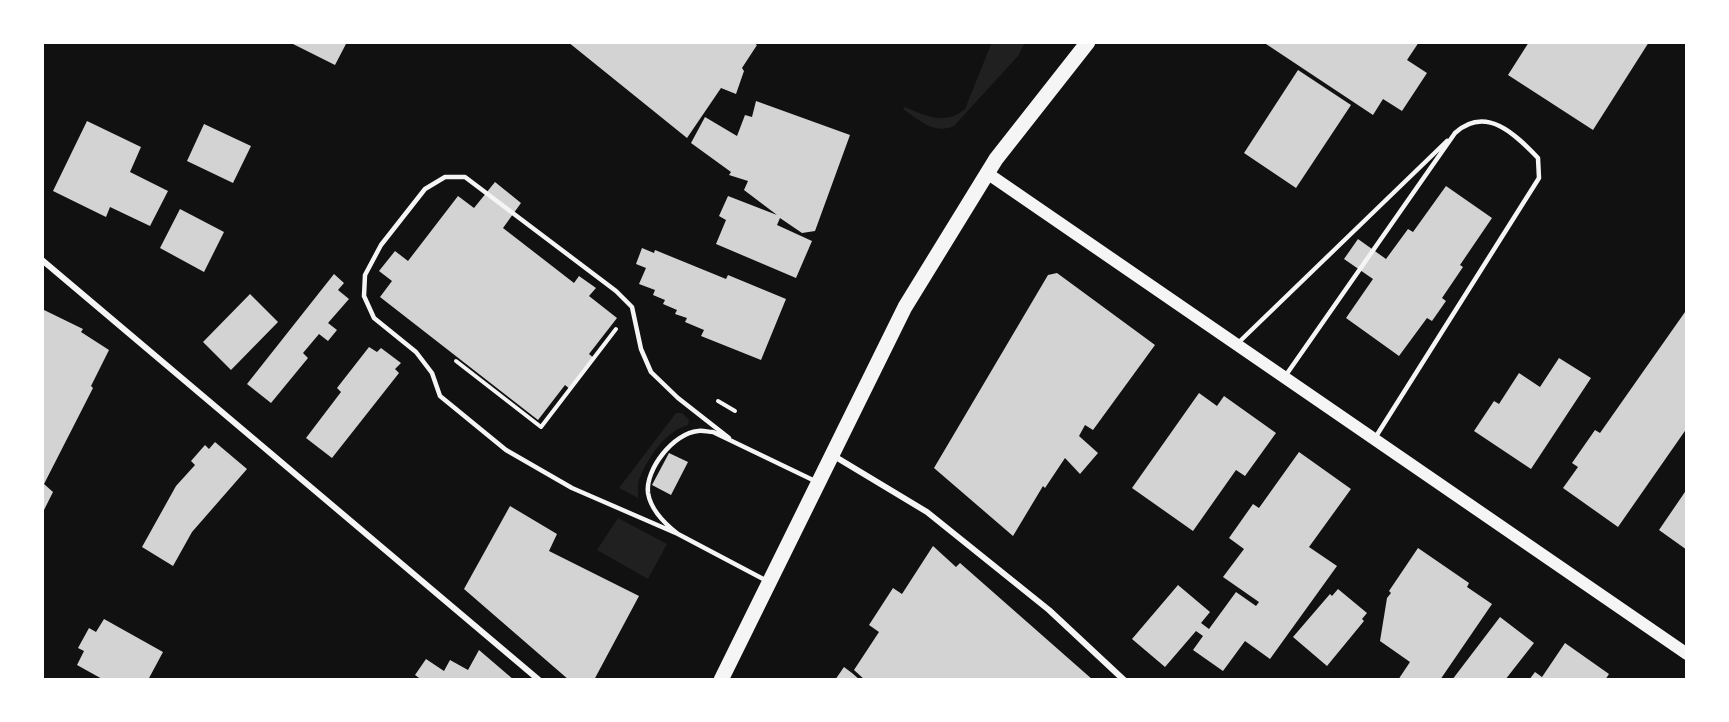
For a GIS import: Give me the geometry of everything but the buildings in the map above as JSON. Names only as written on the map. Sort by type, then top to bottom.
[{"type":"main road","points":[[721,680],[820,484],[905,307],[987,173],[1088,42]]},
{"type":"main road","points":[[987,173],[1284,377],[1373,441],[1687,654]]},
{"type":"street","points":[[42,260],[539,680]]},
{"type":"street","points":[[833,455],[927,512],[1049,610],[1124,680]]},
{"type":"lane","points":[[1236,345],[1467,122],[1484,120],[1503,128],[1538,158],[1539,178],[1373,441]]},
{"type":"lane","points":[[1284,377],[1455,133]]},
{"type":"lane","points":[[771,583],[678,534],[572,488],[506,450],[440,396],[432,373],[416,352],[375,318],[364,296],[365,275],[381,245],[425,189],[445,177],[465,177],[616,291],[632,307],[641,349],[651,372],[678,398],[729,438],[820,484]]},
{"type":"lane","points":[[678,534],[656,513],[649,496],[648,482],[657,462],[683,437],[697,430],[729,438]]},
{"type":"path","points":[[456,361],[541,426],[617,327],[621,329]]},
{"type":"shaded area","points":[[992,42],[1025,42],[1018,56],[954,126],[940,129],[927,125],[903,109],[905,107],[928,116],[943,118],[965,109]]},
{"type":"shaded area","points":[[676,413],[682,413],[689,420],[688,425],[672,433],[652,455],[639,480],[638,498],[619,488]]},
{"type":"shaded area","points":[[618,518],[667,544],[648,579],[597,550]]}]
